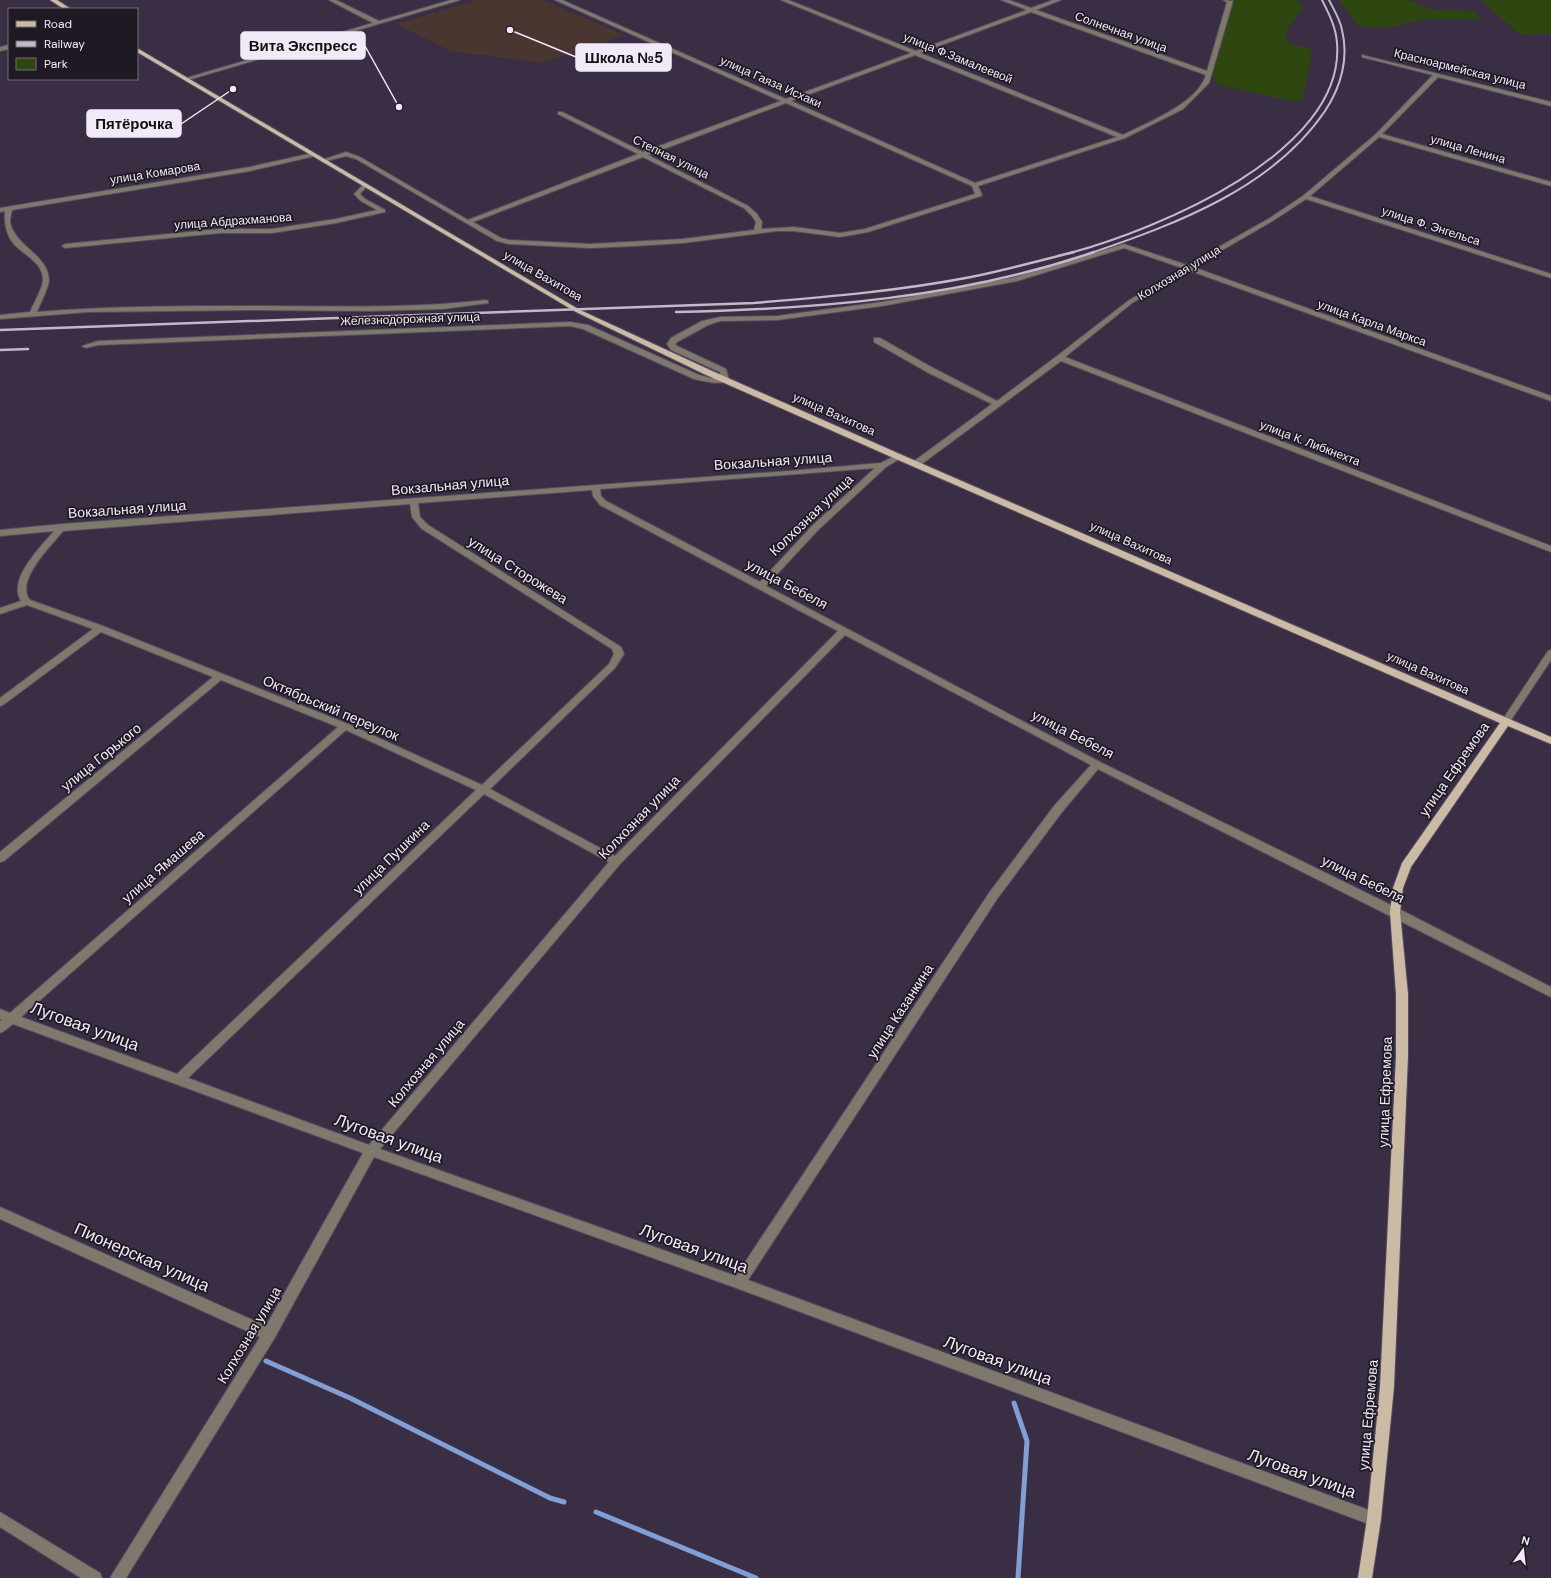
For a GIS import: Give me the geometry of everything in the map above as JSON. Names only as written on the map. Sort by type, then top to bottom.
[{"type":"main road","points":[[53,0],[66,8]]},
{"type":"main road","name":"улица Вахитова","points":[[138,51],[578,311],[725,380],[899,457],[1551,741]]},
{"type":"main road","name":"улица Ефремова","points":[[1365,1578],[1374,1519],[1387,1387],[1402,1056],[1402,994],[1395,912],[1398,888],[1406,866],[1506,721]]},
{"type":"street","points":[[332,0],[378,23]]},
{"type":"street","points":[[186,79],[457,0]]},
{"type":"street","name":"улица Гаяза Исхаки","points":[[558,0],[975,184]]},
{"type":"street","name":"улица Ф.Замалеевой","points":[[784,0],[1123,137]]},
{"type":"street","name":"Солнечная улица","points":[[1004,0],[1208,74]]},
{"type":"street","points":[[468,222],[642,155],[787,102],[915,52],[1058,0]]},
{"type":"street","points":[[324,161],[346,154],[358,158],[468,222],[504,241],[590,246],[683,241],[757,231],[794,229],[840,235],[866,231],[978,195],[975,184],[1123,137],[1181,108],[1206,83],[1228,0]]},
{"type":"street","name":"Красноармейская улица","points":[[1364,56],[1551,104]]},
{"type":"street","name":"Колхозная улица","points":[[916,464],[1060,358],[1130,302],[1272,219],[1305,197],[1378,135],[1436,75]]},
{"type":"street","name":"Степная улица","points":[[560,113],[746,207],[755,215],[759,222],[757,231]]},
{"type":"street","name":"улица Ленина","points":[[1378,135],[1551,184]]},
{"type":"street","name":"улица Комарова","points":[[0,210],[250,169],[313,155]]},
{"type":"street","name":"улица Абдрахманова","points":[[65,246],[220,232],[272,231],[336,221],[383,211],[363,200],[357,194],[365,185]]},
{"type":"street","name":"улица Ф. Энгельса","points":[[1305,197],[1551,276]]},
{"type":"street","points":[[9,208],[7,222],[16,242],[30,253],[43,268],[46,281],[33,314]]},
{"type":"street","name":"улица Карла Маркса","points":[[725,380],[723,371],[674,348],[671,344],[674,340],[705,323],[720,319],[777,318],[882,304],[1017,279],[1124,246],[1145,252],[1551,399]]},
{"type":"street","points":[[0,317],[88,310],[254,308],[370,309],[442,307],[486,302]]},
{"type":"street","name":"Железнодорожная улица","points":[[86,346],[114,342],[570,324],[584,327],[697,377],[710,380],[725,380]]},
{"type":"street","points":[[878,340],[930,370],[997,404]]},
{"type":"street","name":"улица К. Либкнехта","points":[[1060,358],[1551,549]]},
{"type":"street","name":"Вокзальная улица","points":[[0,532],[789,473],[883,465],[899,457]]},
{"type":"street","name":"Колхозная улица","points":[[760,587],[815,528],[883,465]]},
{"type":"street","name":"улица Бебеля","points":[[595,487],[597,496],[603,503],[843,631],[1097,764],[1395,912],[1551,992]]},
{"type":"street","name":"улица Сторожева","points":[[414,501],[416,517],[425,526],[616,647],[619,654]]},
{"type":"street","points":[[0,611],[27,602],[22,594],[22,584],[31,564],[62,527]]},
{"type":"street","name":"Октябрьский переулок","points":[[27,602],[100,628],[219,677],[345,726],[482,789],[616,861]]},
{"type":"street","points":[[0,703],[100,628]]},
{"type":"street","name":"Колхозная улица","points":[[117,1578],[269,1334],[371,1151],[616,861],[843,631]]},
{"type":"street","name":"улица Ефремова","points":[[1506,721],[1551,653]]},
{"type":"street","name":"улица Пушкина","points":[[180,1079],[612,666],[619,654]]},
{"type":"street","name":"улица Горького","points":[[0,858],[219,677]]},
{"type":"street","name":"улица Ямашева","points":[[0,1028],[5,1016],[345,726]]},
{"type":"street","name":"улица Казанкина","points":[[739,1283],[993,896],[1058,809],[1097,764]]},
{"type":"street","name":"Луговая улица","points":[[5,1016],[180,1079],[371,1151],[739,1283],[1374,1519]]},
{"type":"street","name":"Пионерская улица","points":[[0,1213],[269,1334]]},
{"type":"street","points":[[0,1519],[94,1578]]},
{"type":"shaded area","points":[[477,0],[542,0],[625,35],[541,63],[451,51],[396,24]]},
{"type":"green space","points":[[1231,0],[1298,0],[1303,9],[1286,31],[1288,43],[1312,50],[1303,100],[1292,101],[1218,85],[1212,74],[1232,2]]},
{"type":"green space","points":[[1339,0],[1409,0],[1434,10],[1473,11],[1482,19],[1423,20],[1375,28],[1357,25]]},
{"type":"green space","points":[[1480,0],[1551,0],[1551,33],[1521,35]]},
{"type":"waterway","points":[[266,1361],[350,1398],[550,1498],[564,1502]]},
{"type":"waterway","points":[[1014,1403],[1027,1441],[1018,1578]]},
{"type":"waterway","points":[[596,1512],[756,1578]]},
{"type":"railway","points":[[1070,253],[1106,242],[1149,226],[1194,205],[1239,181],[1279,152],[1311,119],[1332,83],[1337,43],[1332,21],[1322,0]]},
{"type":"railway","points":[[1093,252],[1189,216],[1220,200],[1251,182],[1278,162],[1304,138],[1331,102],[1339,82],[1344,62],[1345,51],[1342,30],[1337,15],[1329,0]]},
{"type":"railway","points":[[676,312],[782,308],[888,298],[992,280],[1043,268],[1093,252]]},
{"type":"railway","points":[[0,330],[754,303],[862,293],[944,282],[1070,253]]},
{"type":"railway","points":[[0,350],[28,349]]},
{"type":"place","name":"Школа №5","points":[[510,30]]},
{"type":"place","name":"Пятёрочка","points":[[233,89]]},
{"type":"place","name":"Вита Экспресс","points":[[399,107]]}]
